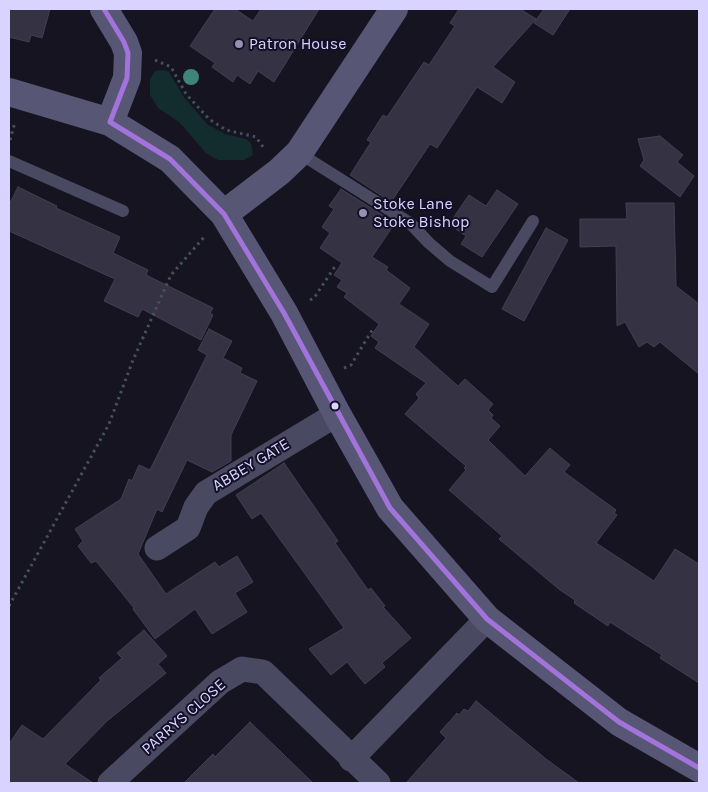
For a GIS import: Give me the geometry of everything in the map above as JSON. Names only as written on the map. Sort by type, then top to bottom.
[{"type":"main road","points":[[104,9],[124,42],[128,53],[128,78],[110,122]]},
{"type":"main road","points":[[224,214],[279,172],[299,153],[394,9]]},
{"type":"main road","points":[[9,92],[110,122],[170,159],[224,214],[284,313],[337,414],[390,508],[487,619],[619,722],[699,768]]},
{"type":"street","name":"ABBEY GATE","points":[[157,548],[188,528],[196,507],[206,493],[337,414]]},
{"type":"street","points":[[351,759],[487,619]]},
{"type":"street","name":"PARRYS CLOSE","points":[[110,783],[220,682],[242,669],[263,672],[378,783]]},
{"type":"lane","points":[[299,153],[410,223],[450,261],[492,287],[533,221]]},
{"type":"lane","points":[[9,161],[123,212]]},
{"type":"path","points":[[128,53],[172,67],[186,94],[209,119],[226,130],[256,137],[279,172]]},
{"type":"path","points":[[9,606],[109,424],[133,360],[170,275],[224,214]]},
{"type":"path","points":[[314,298],[336,265]]},
{"type":"path","points":[[351,365],[374,326]]},
{"type":"green space","points":[[164,70],[169,72],[184,97],[207,124],[225,134],[246,139],[251,143],[253,155],[244,160],[218,160],[206,153],[179,122],[158,108],[150,95],[150,79],[155,71]]},
{"type":"building","points":[[9,9],[50,9],[42,38],[31,35],[29,42],[9,37]]},
{"type":"building","name":"Patron House","points":[[215,9],[235,9],[253,21],[261,9],[319,9],[274,82],[258,71],[250,84],[237,75],[233,82],[212,67],[215,63],[190,46]]},
{"type":"building","points":[[459,9],[520,9],[536,19],[493,67],[515,82],[502,103],[477,87],[437,148],[430,144],[391,202],[350,175],[371,142],[367,140],[383,115],[387,117],[424,62],[429,65],[455,26],[450,23]]},
{"type":"building","points":[[544,9],[570,9],[553,35],[534,23]]},
{"type":"building","points":[[660,136],[683,155],[677,162],[694,176],[680,197],[640,166],[644,160],[638,139]]},
{"type":"building","points":[[18,187],[57,206],[56,208],[120,237],[113,253],[148,270],[146,275],[213,308],[210,313],[213,315],[201,340],[142,309],[138,317],[104,301],[115,279],[9,231],[9,205]]},
{"type":"building","points":[[341,189],[395,223],[372,257],[388,267],[386,270],[410,288],[399,304],[429,324],[414,347],[458,386],[465,379],[493,404],[488,410],[493,415],[491,418],[500,426],[488,440],[525,476],[550,448],[570,465],[564,472],[616,510],[614,513],[617,515],[596,543],[654,581],[675,549],[699,564],[699,683],[660,658],[662,655],[610,622],[608,626],[574,603],[575,600],[560,590],[499,539],[502,536],[449,490],[466,470],[464,468],[466,466],[405,414],[419,398],[416,394],[426,383],[375,348],[379,342],[371,336],[379,324],[344,297],[347,293],[337,287],[342,280],[334,275],[342,263],[320,248],[330,233],[322,227],[334,209],[329,206]]},
{"type":"building","points":[[497,190],[518,204],[482,257],[461,244],[466,236],[449,224],[469,195],[486,206]]},
{"type":"building","points":[[626,203],[674,203],[676,286],[699,304],[699,374],[660,342],[654,347],[647,342],[639,347],[625,322],[617,326],[616,246],[580,247],[580,219],[627,219]]},
{"type":"building","points":[[546,228],[568,240],[524,321],[502,309]]},
{"type":"building","points":[[209,329],[232,341],[223,358],[242,368],[240,373],[257,381],[231,435],[231,461],[212,472],[187,460],[162,512],[157,509],[138,554],[166,594],[215,562],[219,567],[237,556],[253,582],[235,593],[247,612],[212,634],[195,609],[155,639],[134,608],[96,561],[91,563],[78,546],[83,541],[75,529],[121,499],[129,479],[132,481],[139,465],[150,470],[207,355],[198,350]]},
{"type":"building","points":[[284,463],[338,541],[335,543],[368,590],[371,588],[385,606],[383,607],[411,638],[382,663],[385,667],[365,684],[347,662],[331,675],[309,649],[344,628],[261,513],[252,519],[236,495]]},
{"type":"building","points":[[144,630],[167,656],[158,664],[166,673],[107,721],[65,764],[93,783],[9,783],[9,744],[22,725],[43,739],[101,680],[99,678],[122,658],[117,653]]},
{"type":"building","points":[[476,701],[546,759],[579,783],[406,783],[446,738],[440,732],[457,713],[459,715],[464,709],[468,711]]},
{"type":"building","points":[[250,722],[313,783],[184,783],[213,754],[215,757]]},
{"type":"transit line","points":[[104,9],[124,42],[128,53],[127,78],[110,122]]},
{"type":"transit line","points":[[110,122],[170,159],[224,214],[284,313],[390,508],[487,619],[619,722],[699,768]]},
{"type":"place","name":"Patron House","points":[[239,44]]},
{"type":"place","name":"Stoke Lane Stoke Bishop","points":[[363,213]]}]
